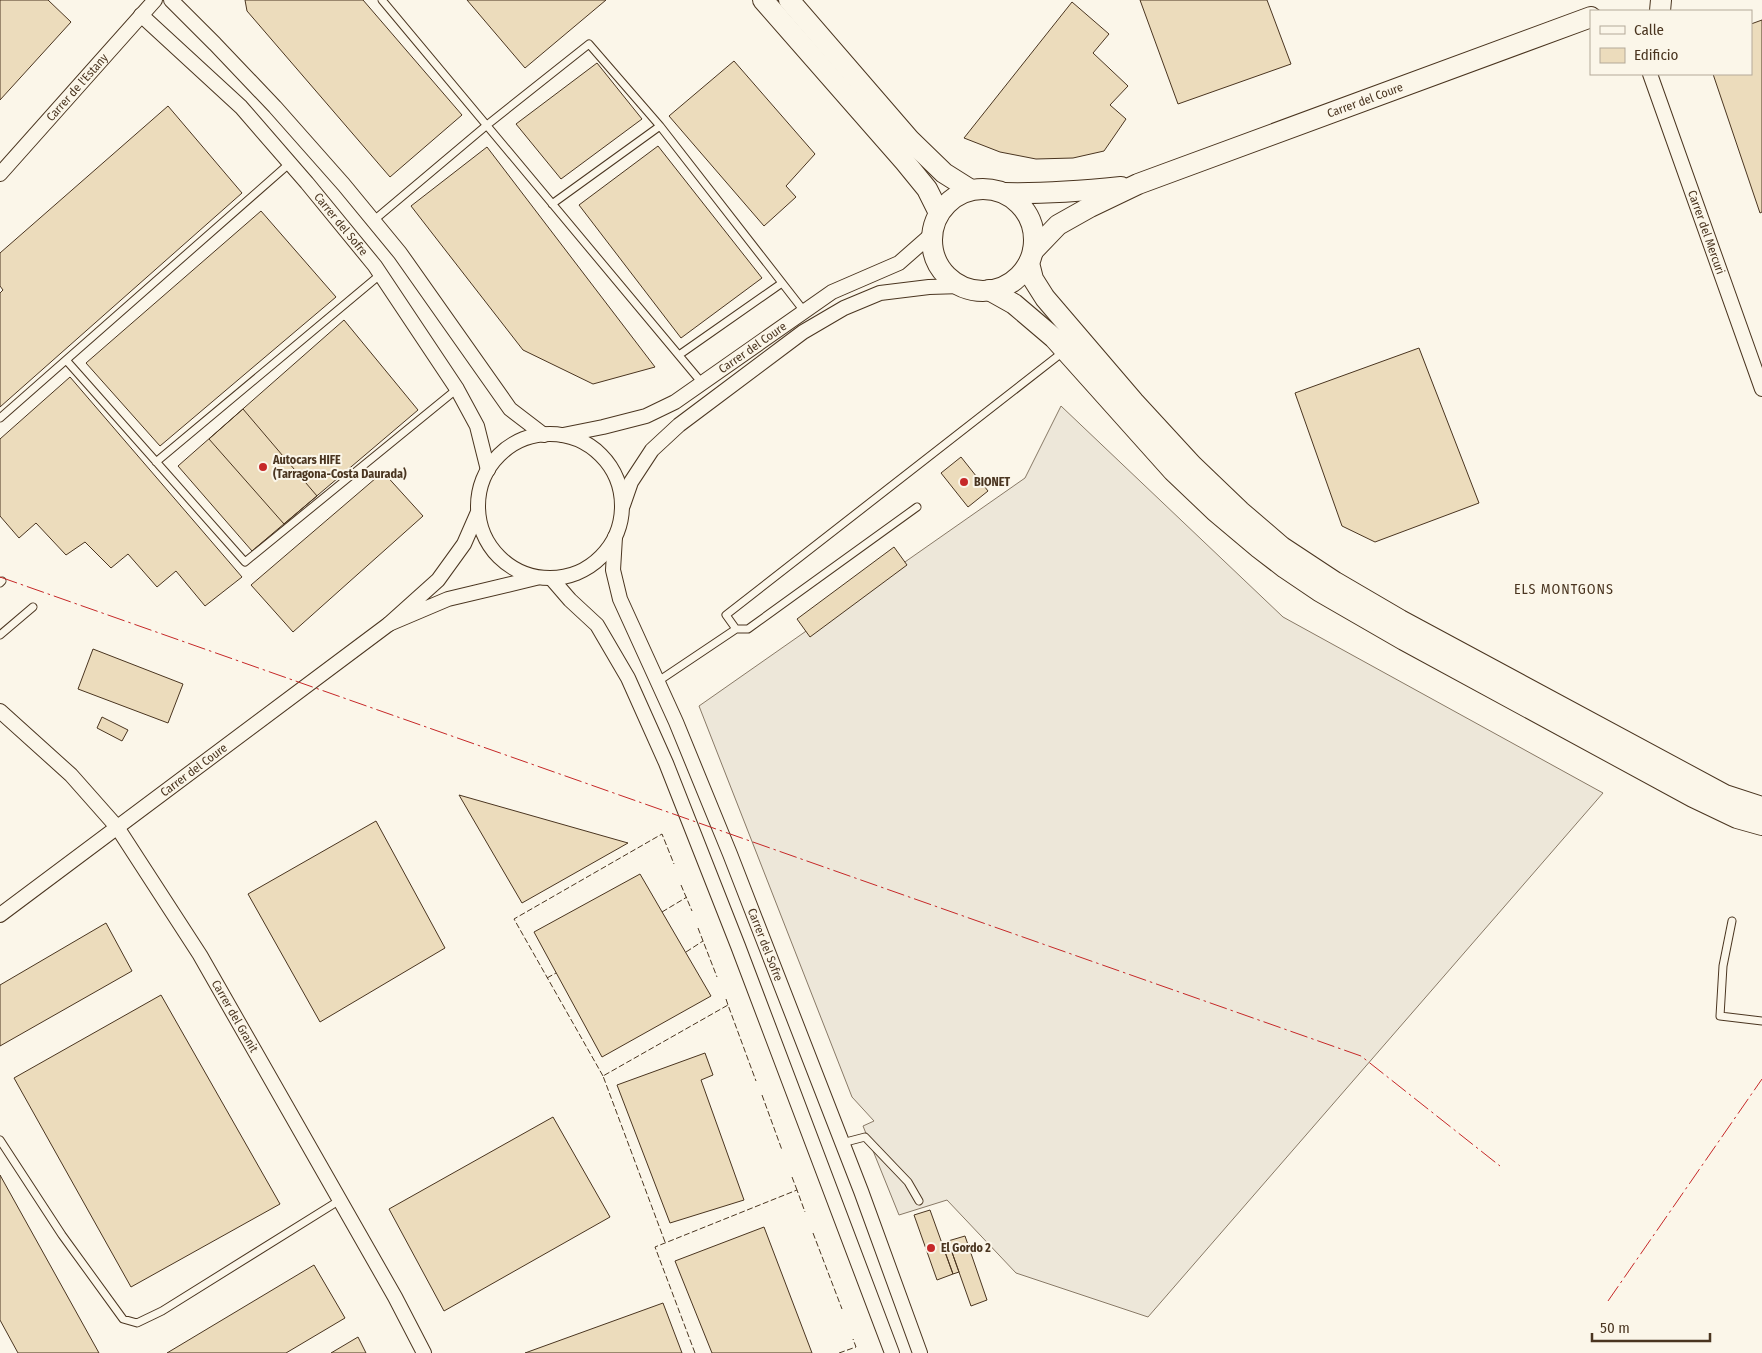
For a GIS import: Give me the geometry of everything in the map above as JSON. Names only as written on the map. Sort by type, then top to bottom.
[{"type":"main road","points":[[763,0],[905,162],[927,189],[939,213]]},
{"type":"main road","points":[[789,0],[910,140],[944,173],[971,190]]},
{"type":"main road","name":"Carrer del Coure","points":[[1031,257],[1058,225],[1138,184],[1590,17]]},
{"type":"main road","name":"Carrer del Coure","points":[[1004,193],[1081,192],[1138,184]]},
{"type":"main road","points":[[1031,257],[1022,273],[1001,288],[975,290],[962,286],[943,272],[936,258],[932,234],[939,213],[951,200],[971,190],[984,189],[1004,193],[1022,206],[1030,218],[1034,239],[1031,257],[1033,279],[1045,298],[1134,402],[1192,465],[1240,511],[1282,546],[1335,582],[1400,620],[1725,795],[1762,807]]},
{"type":"main road","points":[[989,290],[1028,314],[1066,351],[1173,470],[1215,511],[1285,568],[1319,591],[1404,640],[1686,793],[1737,818],[1762,825]]},
{"type":"street","name":"Carrer de l'Estany","points":[[0,174],[155,0]]},
{"type":"street","points":[[171,0],[274,107],[344,185],[406,261],[510,410],[544,435]]},
{"type":"street","name":"Carrer del Sofre","points":[[141,15],[241,107],[290,163],[381,274],[457,389],[477,426],[488,470]]},
{"type":"street","name":"Carrer del Mercuri","points":[[1650,75],[1762,389]]},
{"type":"street","name":"Carrer del Coure","points":[[561,436],[646,416],[675,402],[832,292],[899,263],[932,234]]},
{"type":"street","name":"Carrer del Coure","points":[[622,508],[631,482],[652,450],[679,424],[803,332],[844,308],[880,294],[929,287],[962,286]]},
{"type":"street","points":[[544,435],[561,436],[579,441],[591,448],[605,461],[617,481],[621,495],[620,523],[615,537],[606,550],[588,567],[572,575],[530,576],[506,564],[486,540],[478,512],[480,487],[488,470],[499,455],[509,447],[531,437],[544,435]]},
{"type":"street","name":"Carrer del Coure","points":[[0,915],[389,624],[438,580],[464,544],[478,512]]},
{"type":"street","name":"Carrer del Sofre","points":[[615,537],[613,570],[620,599],[676,722],[730,854],[842,1142],[920,1353]]},
{"type":"street","name":"Carrer del Sofre","points":[[546,577],[597,625],[628,678],[666,763],[738,946],[892,1353]]},
{"type":"street","name":"Carrer del Coure","points":[[389,624],[448,599],[546,577]]},
{"type":"street","name":"Carrer del Granit","points":[[0,711],[71,775],[117,827],[200,956],[395,1297],[424,1353]]},
{"type":"lane","points":[[382,0],[702,383]]},
{"type":"lane","points":[[373,221],[487,125],[589,44],[660,126],[804,311]]},
{"type":"lane","points":[[552,204],[660,126]]},
{"type":"lane","points":[[0,418],[290,163]]},
{"type":"lane","points":[[156,462],[381,274]]},
{"type":"lane","points":[[679,355],[782,283]]},
{"type":"lane","points":[[736,629],[726,615],[1066,351]]},
{"type":"lane","points":[[66,360],[244,562],[457,389]]},
{"type":"lane","points":[[657,682],[736,629],[748,630],[917,507]]},
{"type":"lane","points":[[0,635],[33,607]]},
{"type":"lane","points":[[1732,921],[1723,966],[1720,1016],[1762,1021]]},
{"type":"lane","points":[[842,1142],[865,1137],[908,1182],[919,1201]]},
{"type":"lane","points":[[0,1140],[62,1235],[123,1319],[137,1322],[162,1310],[340,1200]]},
{"type":"shaded area","points":[[1061,406],[1283,617],[1603,793],[1148,1317],[1016,1273],[947,1200],[899,1215],[863,1126],[874,1121],[852,1097],[699,706],[1025,478]]},
{"type":"building","points":[[0,0],[48,0],[71,22],[0,100]]},
{"type":"building","points":[[245,0],[363,0],[462,115],[390,177],[247,11]]},
{"type":"building","points":[[467,0],[606,0],[525,68]]},
{"type":"building","points":[[1140,0],[1267,0],[1291,64],[1178,104]]},
{"type":"building","points":[[1072,2],[1109,34],[1093,53],[1128,86],[1110,105],[1126,119],[1104,151],[1073,158],[1036,159],[1000,152],[964,138]]},
{"type":"building","points":[[1762,20],[1762,212],[1760,213],[1713,75],[1752,75],[1752,24]]},
{"type":"building","points":[[734,61],[815,154],[786,186],[796,197],[764,226],[669,116]]},
{"type":"building","points":[[597,63],[642,119],[561,179],[516,124]]},
{"type":"building","points":[[168,106],[242,193],[0,407],[0,293],[3,290],[0,286],[0,253]]},
{"type":"building","points":[[658,146],[762,278],[681,338],[579,205]]},
{"type":"building","points":[[487,147],[655,367],[593,384],[523,350],[411,206]]},
{"type":"building","points":[[261,211],[336,297],[160,446],[86,363]]},
{"type":"building","points":[[344,320],[418,410],[252,551],[178,466]]},
{"type":"building","points":[[1419,348],[1479,503],[1375,542],[1342,526],[1295,393]]},
{"type":"building","points":[[70,377],[242,577],[205,606],[176,571],[157,587],[128,554],[111,568],[85,542],[66,555],[36,523],[19,538],[0,516],[0,439]]},
{"type":"building","name":"Autocars HIFE (Tarragona-Costa Daurada)","points":[[243,409],[317,496],[284,524],[209,439]]},
{"type":"building","name":"BIONET","points":[[961,457],[988,491],[968,507],[941,473]]},
{"type":"building","points":[[383,472],[423,516],[293,632],[251,585]]},
{"type":"building","points":[[894,547],[907,565],[810,637],[797,619]]},
{"type":"building","points":[[93,649],[183,684],[168,723],[78,689]]},
{"type":"building","points":[[102,717],[128,730],[122,741],[97,728]]},
{"type":"building","points":[[459,795],[628,843],[522,903]]},
{"type":"building","points":[[376,821],[445,948],[320,1022],[248,894]]},
{"type":"building","points":[[640,874],[711,996],[602,1057],[534,932]]},
{"type":"building","points":[[106,923],[132,971],[0,1046],[0,985]]},
{"type":"building","points":[[161,995],[280,1204],[131,1287],[14,1078]]},
{"type":"building","points":[[705,1053],[713,1075],[701,1080],[744,1200],[670,1223],[617,1085]]},
{"type":"building","points":[[553,1117],[610,1217],[444,1311],[389,1209]]},
{"type":"building","points":[[0,1175],[99,1353],[18,1353],[0,1320]]},
{"type":"building","points":[[930,1210],[953,1274],[937,1280],[914,1215]]},
{"type":"building","points":[[764,1227],[812,1353],[712,1353],[675,1261]]},
{"type":"building","points":[[965,1236],[987,1300],[971,1306],[948,1241]]},
{"type":"building","points":[[948,1241],[959,1272],[953,1274],[942,1244]]},
{"type":"building","points":[[314,1265],[345,1318],[286,1353],[167,1353]]},
{"type":"building","points":[[663,1303],[682,1353],[525,1353]]},
{"type":"building","points":[[358,1337],[366,1353],[331,1353]]},
{"type":"fence","points":[[603,1076],[514,919],[662,834],[674,864]]},
{"type":"fence","points":[[681,885],[692,911]]},
{"type":"fence","points":[[662,912],[687,897]]},
{"type":"fence","points":[[698,928],[717,977]]},
{"type":"fence","points":[[686,952],[703,941]]},
{"type":"fence","points":[[547,978],[556,973]]},
{"type":"fence","points":[[726,999],[728,1005]]},
{"type":"fence","points":[[665,1242],[603,1076],[728,1005],[756,1081]]},
{"type":"fence","points":[[762,1095],[782,1150]]},
{"type":"fence","points":[[792,1177],[797,1190]]},
{"type":"fence","points":[[695,1353],[655,1247],[797,1190],[805,1212]]},
{"type":"fence","points":[[813,1233],[842,1309]]},
{"type":"fence","points":[[839,1353],[856,1347],[853,1339]]},
{"type":"power","points":[[0,577],[1361,1056],[1500,1166]]},
{"type":"power","points":[[1608,1301],[1762,1079]]},
{"type":"place","name":"Autocars HIFE (Tarragona-Costa Daurada)","points":[[263,467]]},
{"type":"place","name":"BIONET","points":[[964,482]]},
{"type":"place","name":"El Gordo 2","points":[[931,1248]]},
{"type":"district","name":"ELS MONTGONS","points":[[1564,589]]}]
